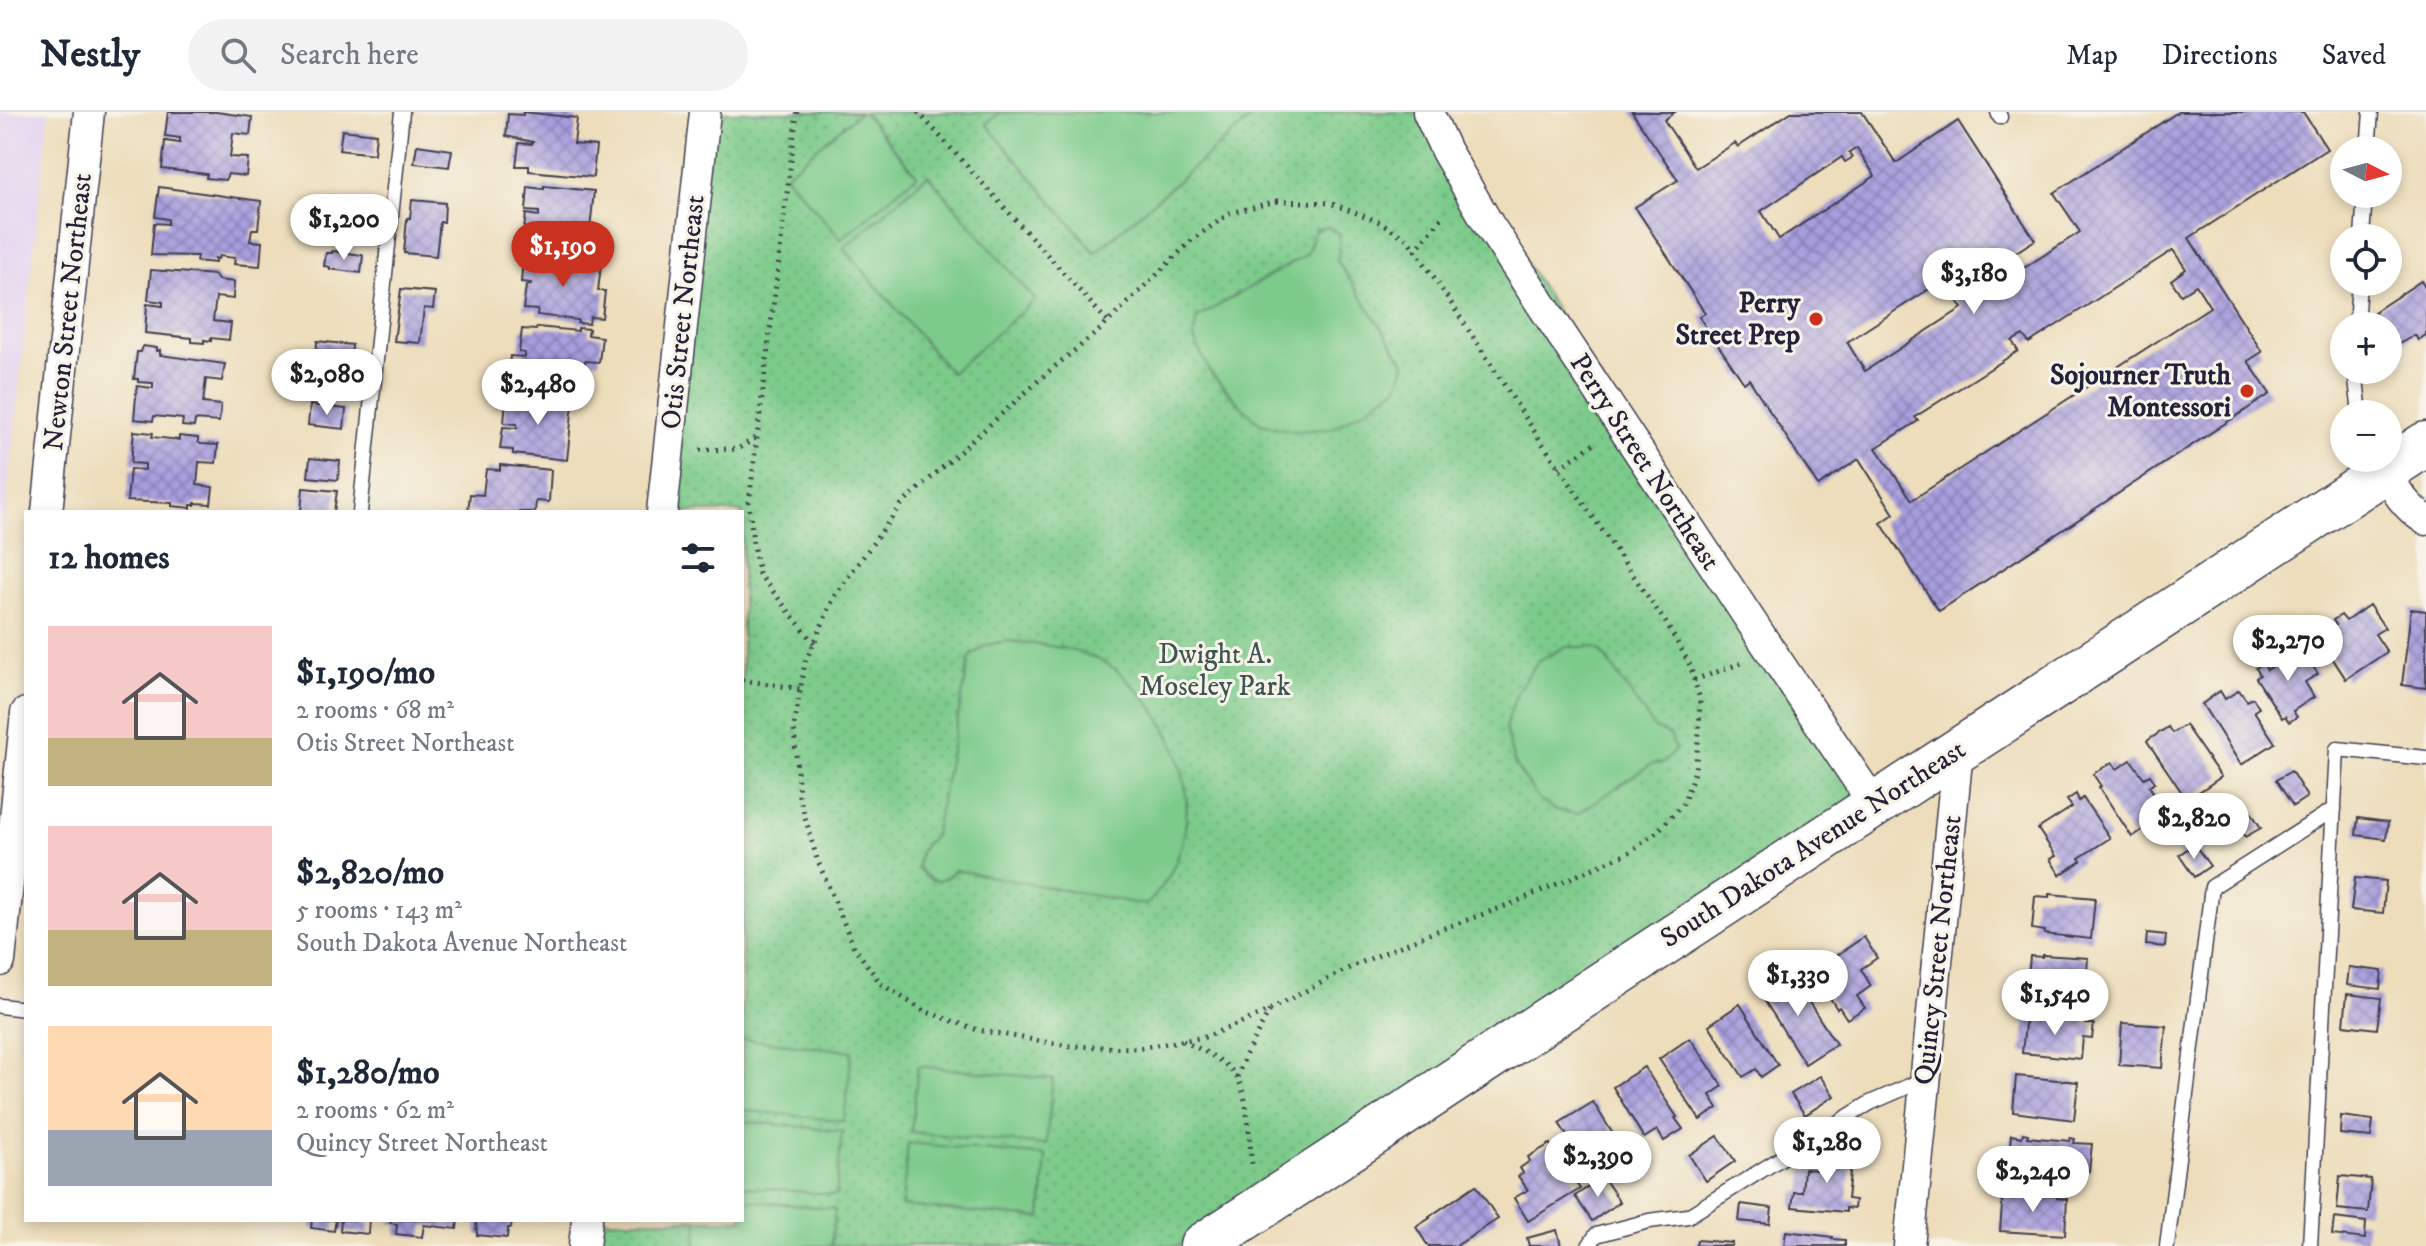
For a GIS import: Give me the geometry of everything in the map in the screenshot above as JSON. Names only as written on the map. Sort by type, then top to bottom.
[{"type":"main road","name":"South Dakota Avenue Northeast","points":[[2402,455],[2426,444]]},
{"type":"main road","name":"South Dakota Avenue Northeast","points":[[1202,1246],[1958,750],[2370,472]]},
{"type":"street","name":"Newton Street Northeast","points":[[47,510],[89,112]]},
{"type":"street","name":"Otis Street Northeast","points":[[662,510],[705,112]]},
{"type":"street","name":"Perry Street Northeast","points":[[1428,112],[1466,188],[1874,804]]},
{"type":"street","points":[[2386,472],[2399,496],[2413,512],[2426,520]]},
{"type":"street","points":[[0,961],[24,732]]},
{"type":"street","name":"Quincy Street Northeast","points":[[1909,1246],[1958,750]]},
{"type":"street","points":[[584,1246],[587,1222]]},
{"type":"lane","points":[[360,510],[402,112]]},
{"type":"lane","points":[[2369,136],[2371,112]]},
{"type":"lane","points":[[2310,1246],[2337,749],[2426,758]]},
{"type":"lane","points":[[2167,1246],[2212,887],[2334,809]]},
{"type":"lane","points":[[0,1006],[24,1009]]},
{"type":"lane","points":[[1589,1246],[1596,1235],[1649,1221],[1688,1216],[1870,1103],[1926,1078]]},
{"type":"path","points":[[797,112],[749,503],[759,574],[814,643]]},
{"type":"path","points":[[918,112],[1108,322]]},
{"type":"path","points":[[1415,251],[1466,188]]},
{"type":"path","points":[[1277,201],[1330,203],[1380,222],[1408,240],[1666,623],[1689,663],[1700,699],[1695,770],[1683,804],[1658,831],[1628,853],[1591,871],[1353,966],[1271,1009],[1205,1037],[1138,1048],[1068,1046],[978,1030],[924,1011],[881,984],[854,947],[817,859],[799,796],[794,727],[805,662],[835,595],[901,505],[1108,322],[1192,240],[1230,213],[1277,201]]},
{"type":"path","points":[[1559,468],[1621,425]]},
{"type":"path","points":[[669,451],[738,449],[756,438]]},
{"type":"path","points":[[1694,680],[1772,653]]},
{"type":"path","points":[[744,680],[801,689]]},
{"type":"path","points":[[1237,1077],[1271,1009]]},
{"type":"path","points":[[1182,1041],[1222,1062],[1237,1077],[1243,1097],[1258,1208]]},
{"type":"shaded area","points":[[0,112],[49,112],[0,562]]},
{"type":"green space","name":"Dwight A. Moseley Park","points":[[705,112],[1429,112],[1874,804],[1204,1246],[584,1246],[587,1222],[744,1222],[744,510],[662,510]]},
{"type":"green space","points":[[860,112],[917,175],[841,239],[785,175]]},
{"type":"green space","points":[[1001,112],[1258,112],[1095,252],[986,124]]},
{"type":"green space","points":[[928,175],[1035,300],[951,373],[844,248]]},
{"type":"green space","points":[[1327,227],[1338,233],[1340,245],[1337,260],[1405,364],[1398,386],[1331,429],[1293,431],[1261,424],[1210,372],[1193,337],[1197,318],[1307,254],[1315,230]]},
{"type":"green space","points":[[1008,641],[1073,651],[1109,665],[1153,708],[1169,735],[1180,763],[1186,793],[1186,823],[1179,852],[1166,880],[1146,905],[955,870],[936,881],[918,868],[922,850],[934,836],[970,657],[986,645]]},
{"type":"green space","points":[[1565,647],[1593,647],[1601,651],[1655,729],[1670,735],[1675,750],[1663,763],[1652,764],[1577,814],[1556,810],[1539,800],[1515,765],[1505,729],[1517,692],[1538,661]]},
{"type":"green space","points":[[744,1039],[852,1051],[844,1121],[744,1110]]},
{"type":"green space","points":[[918,1066],[1053,1079],[1046,1145],[911,1132]]},
{"type":"green space","points":[[744,1121],[842,1131],[836,1195],[744,1186]]},
{"type":"green space","points":[[908,1143],[1046,1156],[1041,1218],[902,1206]]},
{"type":"green space","points":[[744,1200],[835,1209],[831,1246],[695,1246],[698,1222],[744,1222]]},
{"type":"building","points":[[168,112],[216,112],[252,117],[250,135],[233,133],[230,157],[248,158],[246,176],[228,174],[225,180],[206,178],[207,174],[162,169],[165,141],[180,143],[180,138],[165,136]]},
{"type":"building","points":[[523,112],[577,118],[574,144],[596,146],[593,177],[529,171],[529,166],[516,166],[519,143],[533,142],[506,136],[508,114],[523,115]]},
{"type":"building","points":[[1632,112],[1675,112],[1664,120],[1696,168],[1735,143],[1738,147],[1791,112],[1862,112],[1896,163],[1958,121],[2035,240],[1972,280],[1982,295],[2080,232],[2054,193],[2178,112],[2303,112],[2327,149],[2189,238],[2262,352],[2248,361],[2270,394],[1939,611],[1881,523],[1894,514],[1859,459],[1818,486],[1749,379],[1744,383],[1699,317],[1705,313],[1635,207],[1678,180]],"holes":[[[1857,148],[1875,176],[1779,239],[1761,211],[1842,157],[1845,162],[1852,158],[1849,153]],[[2173,250],[2186,269],[2171,280],[2181,295],[2196,285],[2210,307],[1912,500],[1876,448],[1918,421],[1915,417],[2018,351],[2012,341],[2023,335],[2029,343]],[[1943,280],[1962,308],[1865,371],[1847,342]]]},
{"type":"building","points":[[342,130],[376,134],[374,154],[339,150]]},
{"type":"building","points":[[417,145],[452,150],[449,167],[414,163]]},
{"type":"building","points":[[544,186],[594,191],[588,249],[537,244],[537,239],[523,237],[526,214],[539,216],[539,212],[526,211],[528,187],[544,189]]},
{"type":"building","points":[[159,187],[261,201],[258,229],[252,229],[250,241],[262,242],[260,266],[234,264],[235,258],[219,256],[215,258],[215,263],[196,261],[197,256],[151,255],[154,223],[168,224],[168,219],[155,217]]},
{"type":"building","points":[[412,200],[445,203],[436,256],[404,253]]},
{"type":"building","points":[[335,201],[367,205],[363,236],[332,233]]},
{"type":"building","points":[[326,253],[363,255],[361,273],[324,266]]},
{"type":"building","points":[[534,257],[601,265],[598,291],[605,291],[602,318],[590,317],[589,324],[577,323],[578,320],[537,315],[538,310],[523,309],[526,286],[531,283],[521,282],[523,259],[534,260]]},
{"type":"building","points":[[151,270],[215,275],[218,280],[234,282],[233,299],[216,297],[213,321],[231,323],[229,340],[211,338],[211,341],[204,340],[204,343],[192,342],[192,338],[145,333],[147,304],[163,306],[163,302],[148,300]]},
{"type":"building","points":[[2421,281],[2426,289],[2426,335],[2418,340],[2415,335],[2402,342],[2402,312],[2374,312]]},
{"type":"building","points":[[401,289],[435,292],[433,309],[424,308],[420,343],[394,341]]},
{"type":"building","points":[[537,327],[578,331],[578,328],[589,329],[588,335],[602,337],[599,362],[576,364],[574,389],[521,383],[522,380],[508,378],[510,356],[525,357],[525,353],[519,352],[522,329],[536,330]]},
{"type":"building","points":[[317,341],[352,345],[351,362],[316,359]]},
{"type":"building","points":[[143,346],[157,348],[160,355],[225,364],[222,381],[206,379],[203,403],[221,405],[219,422],[195,420],[194,427],[182,426],[183,419],[154,416],[153,421],[134,419],[137,386],[153,388],[153,383],[134,379],[137,352],[141,352]]},
{"type":"building","points":[[317,373],[340,375],[338,397],[316,395]]},
{"type":"building","points":[[521,395],[571,400],[567,460],[513,454],[513,450],[500,449],[503,427],[517,428],[517,424],[504,423],[506,399],[520,400]]},
{"type":"building","points":[[310,405],[346,409],[344,429],[308,425]]},
{"type":"building","points":[[134,431],[179,440],[179,436],[198,438],[201,444],[218,445],[216,463],[199,462],[197,485],[213,487],[211,504],[195,503],[191,508],[172,506],[172,503],[127,501],[130,469],[145,470],[145,464],[131,463]]},
{"type":"building","points":[[310,458],[340,461],[338,480],[308,477]]},
{"type":"building","points":[[500,465],[551,470],[549,502],[536,501],[535,510],[468,510],[470,494],[483,495],[486,469],[500,470]]},
{"type":"building","points":[[303,488],[337,491],[334,510],[301,510]]},
{"type":"building","points":[[2369,605],[2385,628],[2375,634],[2387,652],[2346,679],[2318,636],[2336,625],[2333,620],[2341,615],[2346,621]]},
{"type":"building","points":[[2411,609],[2426,611],[2426,688],[2402,685]]},
{"type":"building","points":[[2301,648],[2318,674],[2305,682],[2314,697],[2293,711],[2297,717],[2289,722],[2285,716],[2282,718],[2256,678],[2260,675],[2256,668],[2263,663],[2267,670]]},
{"type":"building","points":[[2239,690],[2247,701],[2253,698],[2259,708],[2254,711],[2275,743],[2241,765],[2202,704],[2220,691],[2225,699]]},
{"type":"building","points":[[2185,725],[2221,777],[2187,800],[2147,741],[2168,727],[2172,733]]},
{"type":"building","points":[[2131,760],[2144,778],[2150,775],[2155,782],[2149,786],[2167,813],[2132,837],[2093,774],[2112,762],[2117,769]]},
{"type":"building","points":[[2291,771],[2307,797],[2293,806],[2276,780]]},
{"type":"building","points":[[2076,794],[2079,801],[2083,798],[2110,838],[2060,875],[2050,859],[2056,856],[2038,829],[2072,807],[2067,800]]},
{"type":"building","points":[[2244,801],[2261,828],[2245,837],[2229,812]]},
{"type":"building","points":[[2358,818],[2388,822],[2386,839],[2356,835]]},
{"type":"building","points":[[2194,844],[2210,866],[2194,877],[2179,855]]},
{"type":"building","points":[[2355,878],[2386,881],[2383,913],[2351,910]]},
{"type":"building","points":[[2049,894],[2095,898],[2091,939],[2044,934],[2045,931],[2032,929],[2035,896],[2049,897]]},
{"type":"building","points":[[2147,933],[2166,935],[2165,947],[2146,945]]},
{"type":"building","points":[[1864,937],[1877,958],[1861,969],[1871,986],[1857,996],[1865,1008],[1847,1019],[1813,971],[1819,967],[1814,961],[1824,955],[1828,961]]},
{"type":"building","points":[[2030,956],[2088,958],[2085,999],[2039,995],[2040,991],[2027,990]]},
{"type":"building","points":[[2349,967],[2382,971],[2380,989],[2347,985]]},
{"type":"building","points":[[1790,973],[1836,1044],[1805,1064],[1759,992]]},
{"type":"building","points":[[2347,994],[2381,998],[2377,1029],[2344,1025]]},
{"type":"building","points":[[1740,1004],[1778,1065],[1761,1077],[1756,1069],[1743,1077],[1709,1025]]},
{"type":"building","points":[[2026,1015],[2094,1024],[2092,1038],[2083,1037],[2081,1059],[2022,1053]]},
{"type":"building","points":[[2122,1023],[2166,1026],[2162,1068],[2119,1065]]},
{"type":"building","points":[[1690,1038],[1723,1086],[1710,1095],[1718,1108],[1700,1120],[1659,1059]]},
{"type":"building","points":[[1644,1067],[1683,1129],[1664,1141],[1657,1130],[1644,1138],[1613,1087]]},
{"type":"building","points":[[1820,1076],[1834,1096],[1805,1115],[1791,1094]]},
{"type":"building","points":[[2016,1076],[2078,1082],[2074,1120],[2013,1112]]},
{"type":"building","points":[[1593,1102],[1631,1163],[1613,1174],[1608,1167],[1593,1176],[1559,1123]]},
{"type":"building","points":[[2341,1116],[2373,1120],[2371,1137],[2340,1134]]},
{"type":"building","points":[[2023,1133],[2028,1134],[2027,1137],[2070,1141],[2070,1138],[2075,1139],[2074,1143],[2092,1144],[2089,1171],[2071,1170],[2070,1179],[2066,1179],[2066,1176],[2018,1174],[2018,1171],[2008,1170],[2011,1135],[2022,1137]]},
{"type":"building","points":[[1718,1136],[1735,1161],[1706,1181],[1689,1155]]},
{"type":"building","points":[[1550,1144],[1580,1189],[1528,1221],[1514,1198],[1528,1190],[1518,1176],[1523,1173],[1520,1168],[1530,1161],[1528,1157]]},
{"type":"building","points":[[1820,1152],[1852,1155],[1847,1199],[1855,1200],[1854,1209],[1846,1208],[1846,1212],[1792,1207],[1794,1192],[1802,1192],[1804,1169],[1818,1170]]},
{"type":"building","points":[[2340,1176],[2371,1179],[2368,1212],[2337,1209]]},
{"type":"building","points":[[1603,1177],[1620,1202],[1592,1221],[1575,1196]]},
{"type":"building","points":[[1476,1185],[1498,1219],[1456,1246],[1428,1246],[1416,1227]]},
{"type":"building","points":[[2003,1192],[2067,1199],[2065,1235],[2000,1231]]},
{"type":"building","points":[[1741,1204],[1772,1208],[1770,1224],[1739,1221]]},
{"type":"building","points":[[2334,1218],[2366,1222],[2365,1239],[2332,1235]]},
{"type":"building","points":[[312,1222],[336,1222],[334,1231],[311,1228]]},
{"type":"building","points":[[341,1222],[369,1222],[368,1234],[340,1231]]},
{"type":"building","points":[[458,1222],[457,1229],[424,1225],[422,1237],[396,1234],[397,1224],[390,1223]]},
{"type":"building","points":[[476,1222],[512,1222],[507,1238],[477,1235]]},
{"type":"building","points":[[1557,1230],[1561,1246],[1529,1246],[1527,1238]]},
{"type":"building","points":[[1786,1231],[1845,1240],[1845,1246],[1784,1246]]},
{"type":"building","points":[[1697,1240],[1732,1243],[1732,1246],[1696,1246]]},
{"type":"place","name":"Perry Street Prep","points":[[1816,319]]},
{"type":"place","name":"Sojourner Truth Montessori","points":[[2247,391]]}]
